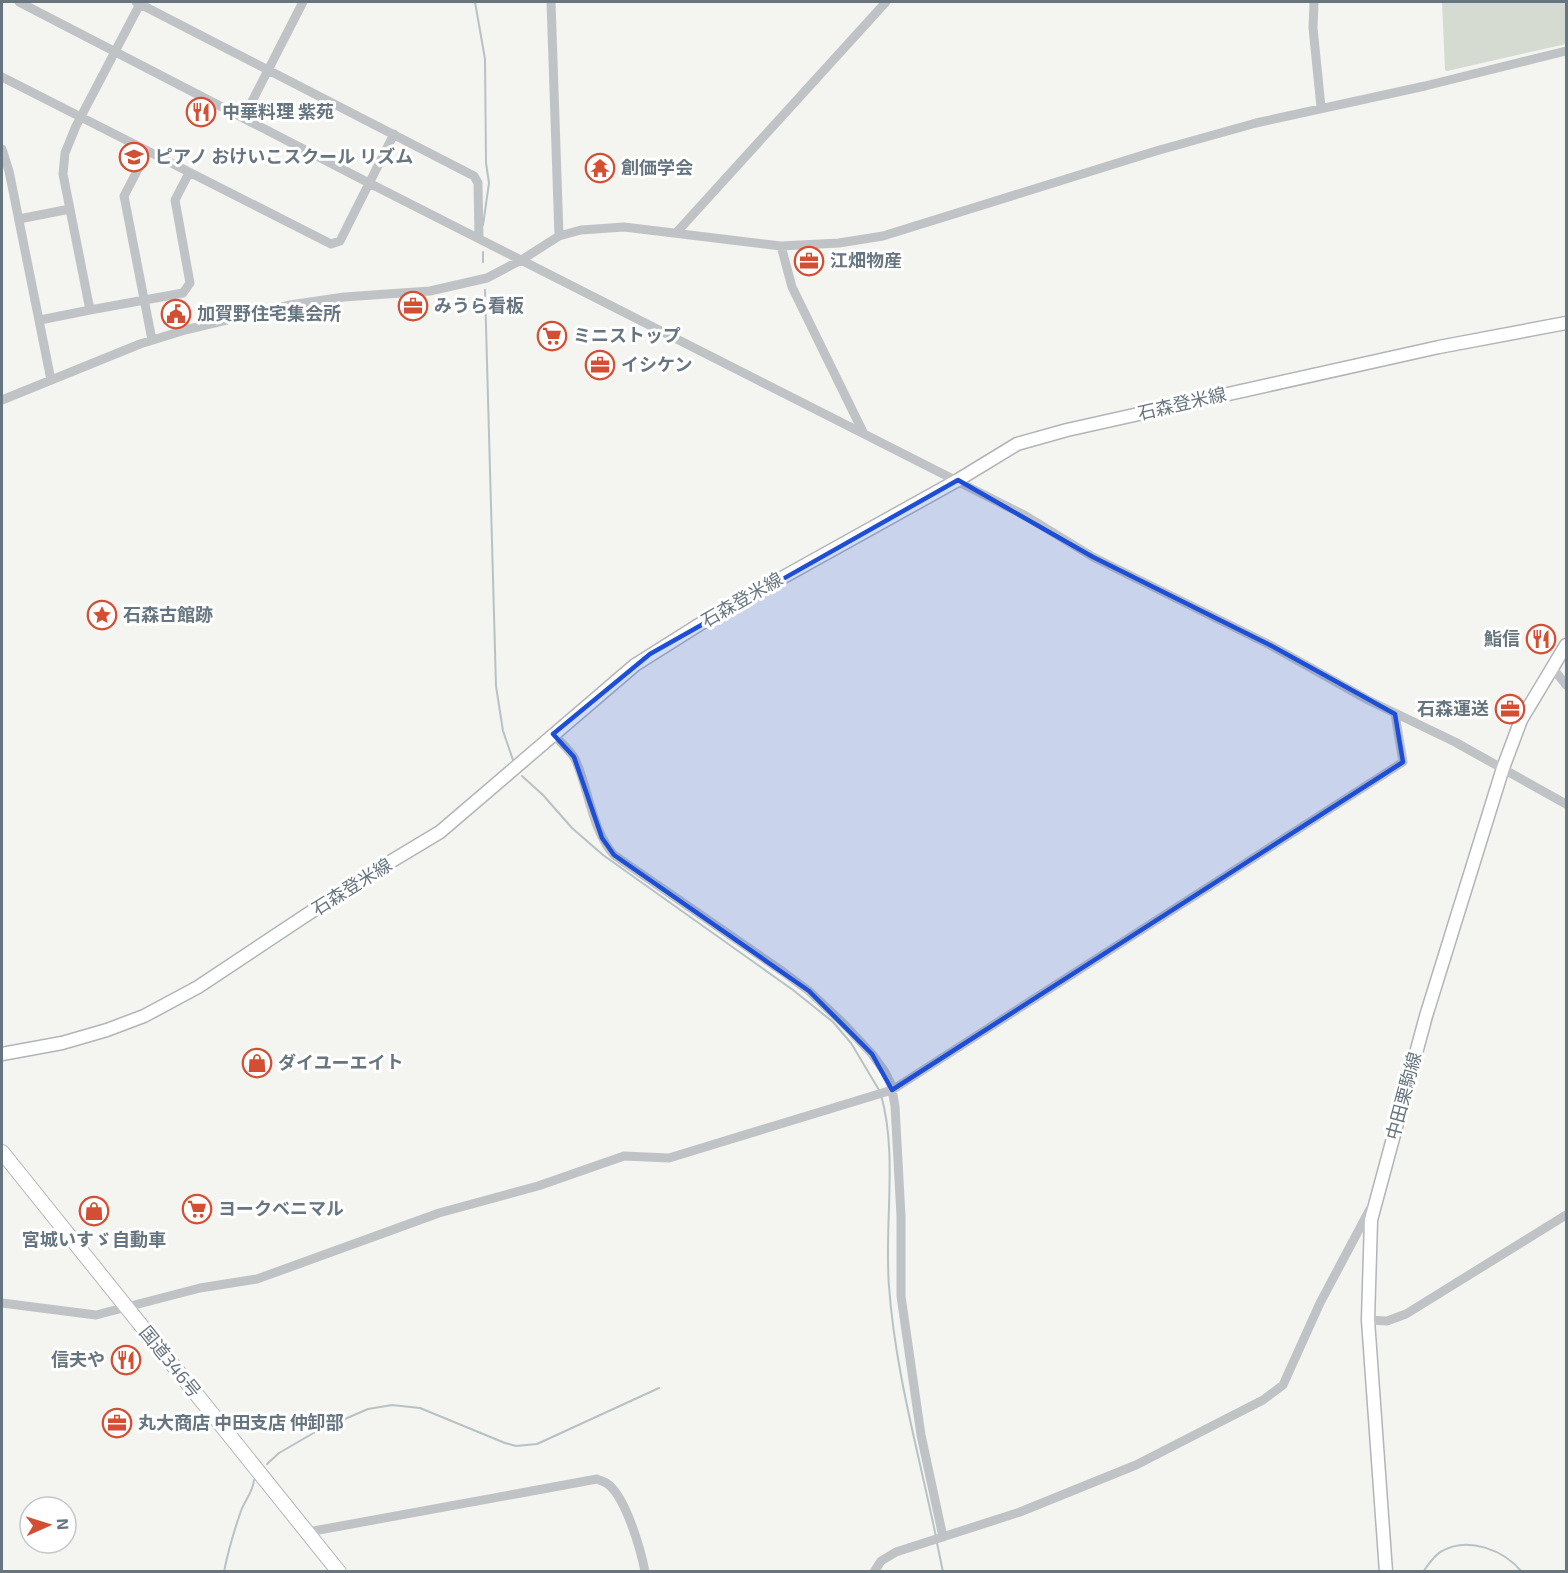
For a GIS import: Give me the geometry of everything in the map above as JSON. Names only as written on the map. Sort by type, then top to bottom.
[{"type":"highway","name":"国道346号","points":[[2,1152],[339,1572]]},
{"type":"main road","name":"石森登米線","points":[[2,1054],[62,1043],[107,1030],[144,1016],[189,993],[462,815],[650,654],[708,619],[958,480],[1017,444],[1041,436],[1439,347],[1566,323]]},
{"type":"main road","name":"中田栗駒線","points":[[1386,1572],[1368,1320],[1371,1220],[1426,1016],[1503,768],[1521,720],[1566,645]]},
{"type":"street","points":[[19,2],[369,183],[958,480],[1026,516],[1094,557],[1270,645],[1395,714],[1455,742],[1566,804]]},
{"type":"street","points":[[90,310],[63,174],[63,162],[67,145],[139,2],[474,176],[478,183],[479,237]]},
{"type":"street","points":[[244,117],[303,2]]},
{"type":"street","points":[[551,2],[559,236]]},
{"type":"street","points":[[676,233],[886,2]]},
{"type":"street","points":[[1314,2],[1313,28],[1321,107]]},
{"type":"street","points":[[2,400],[152,340],[186,330],[290,305],[344,297],[430,291],[470,283],[487,278],[523,259],[559,236],[581,230],[611,226],[781,246],[839,243],[883,236],[1156,150],[1266,120],[1425,86],[1566,51]]},
{"type":"street","points":[[2,77],[331,244],[340,241],[394,134]]},
{"type":"street","points":[[2,149],[7,162],[51,380]]},
{"type":"street","points":[[147,152],[124,196],[152,340]]},
{"type":"street","points":[[40,320],[183,292],[190,283],[175,200],[189,172]]},
{"type":"street","points":[[19,219],[70,209]]},
{"type":"street","points":[[781,246],[792,287],[864,433]]},
{"type":"street","points":[[1552,667],[1566,685]]},
{"type":"street","points":[[2,1303],[96,1315],[200,1288],[257,1279],[439,1213],[538,1186],[624,1156],[669,1158],[889,1091],[1403,762],[1395,714]]},
{"type":"street","points":[[554,734],[574,757],[602,838],[614,855],[782,970],[844,1024],[885,1071],[895,1106],[901,1216],[901,1296],[921,1435],[942,1537]]},
{"type":"street","points":[[874,1572],[880,1561],[888,1557],[1020,1512],[1136,1465],[1263,1400],[1283,1385],[1320,1303],[1376,1196]]},
{"type":"street","points":[[1368,1320],[1387,1322],[1406,1314],[1566,1215]]},
{"type":"street","points":[[308,1532],[597,1479],[608,1483],[621,1498],[643,1559],[645,1572]]},
{"type":"highlighted area","points":[[958,480],[1093,557],[1270,645],[1395,714],[1403,762],[892,1090],[872,1054],[809,991],[614,855],[602,838],[574,757],[553,734],[650,654]]},
{"type":"shaded area","points":[[1442,2],[1566,2],[1566,44],[1447,71],[1445,70]]},
{"type":"waterway","points":[[475,2],[485,59],[486,163],[489,183],[483,225]]},
{"type":"waterway","points":[[483,252],[483,262]]},
{"type":"waterway","points":[[485,290],[496,686],[503,731],[513,760]]},
{"type":"waterway","points":[[522,776],[543,795],[572,828],[603,855],[793,990],[833,1022],[851,1043],[879,1090]]},
{"type":"waterway","points":[[881,1095],[889,1141],[888,1262],[892,1318],[908,1412],[936,1537]]},
{"type":"waterway","points":[[267,1464],[279,1453],[317,1431],[368,1409],[392,1405],[420,1408],[516,1446],[537,1444],[659,1388]]},
{"type":"waterway","points":[[224,1572],[236,1526],[254,1480]]},
{"type":"waterway","points":[[937,1543],[943,1572]]},
{"type":"waterway","points":[[1423,1572],[1439,1553],[1463,1545],[1474,1545],[1496,1552],[1506,1557],[1522,1572]]},
{"type":"place","name":"中華料理 紫苑","points":[[201,112]]},
{"type":"place","name":"ピアノ おけいこスクール リズム","points":[[134,157]]},
{"type":"place","name":"創価学会","points":[[600,168]]},
{"type":"place","name":"江畑物産","points":[[809,261]]},
{"type":"place","name":"みうら看板","points":[[413,306]]},
{"type":"place","name":"加賀野住宅集会所","points":[[176,314]]},
{"type":"place","name":"ミニストップ","points":[[552,336]]},
{"type":"place","name":"イシケン","points":[[600,365]]},
{"type":"place","name":"石森古館跡","points":[[102,615]]},
{"type":"place","name":"鮨信","points":[[1541,639]]},
{"type":"place","name":"石森運送","points":[[1510,709]]},
{"type":"place","name":"ダイユーエイト","points":[[257,1063]]},
{"type":"place","name":"ヨークベニマル","points":[[197,1209]]},
{"type":"place","name":"宮城いすゞ自動車","points":[[94,1211]]},
{"type":"place","name":"信夫や","points":[[126,1360]]},
{"type":"place","name":"丸大商店 中田支店 仲卸部","points":[[117,1423]]}]
